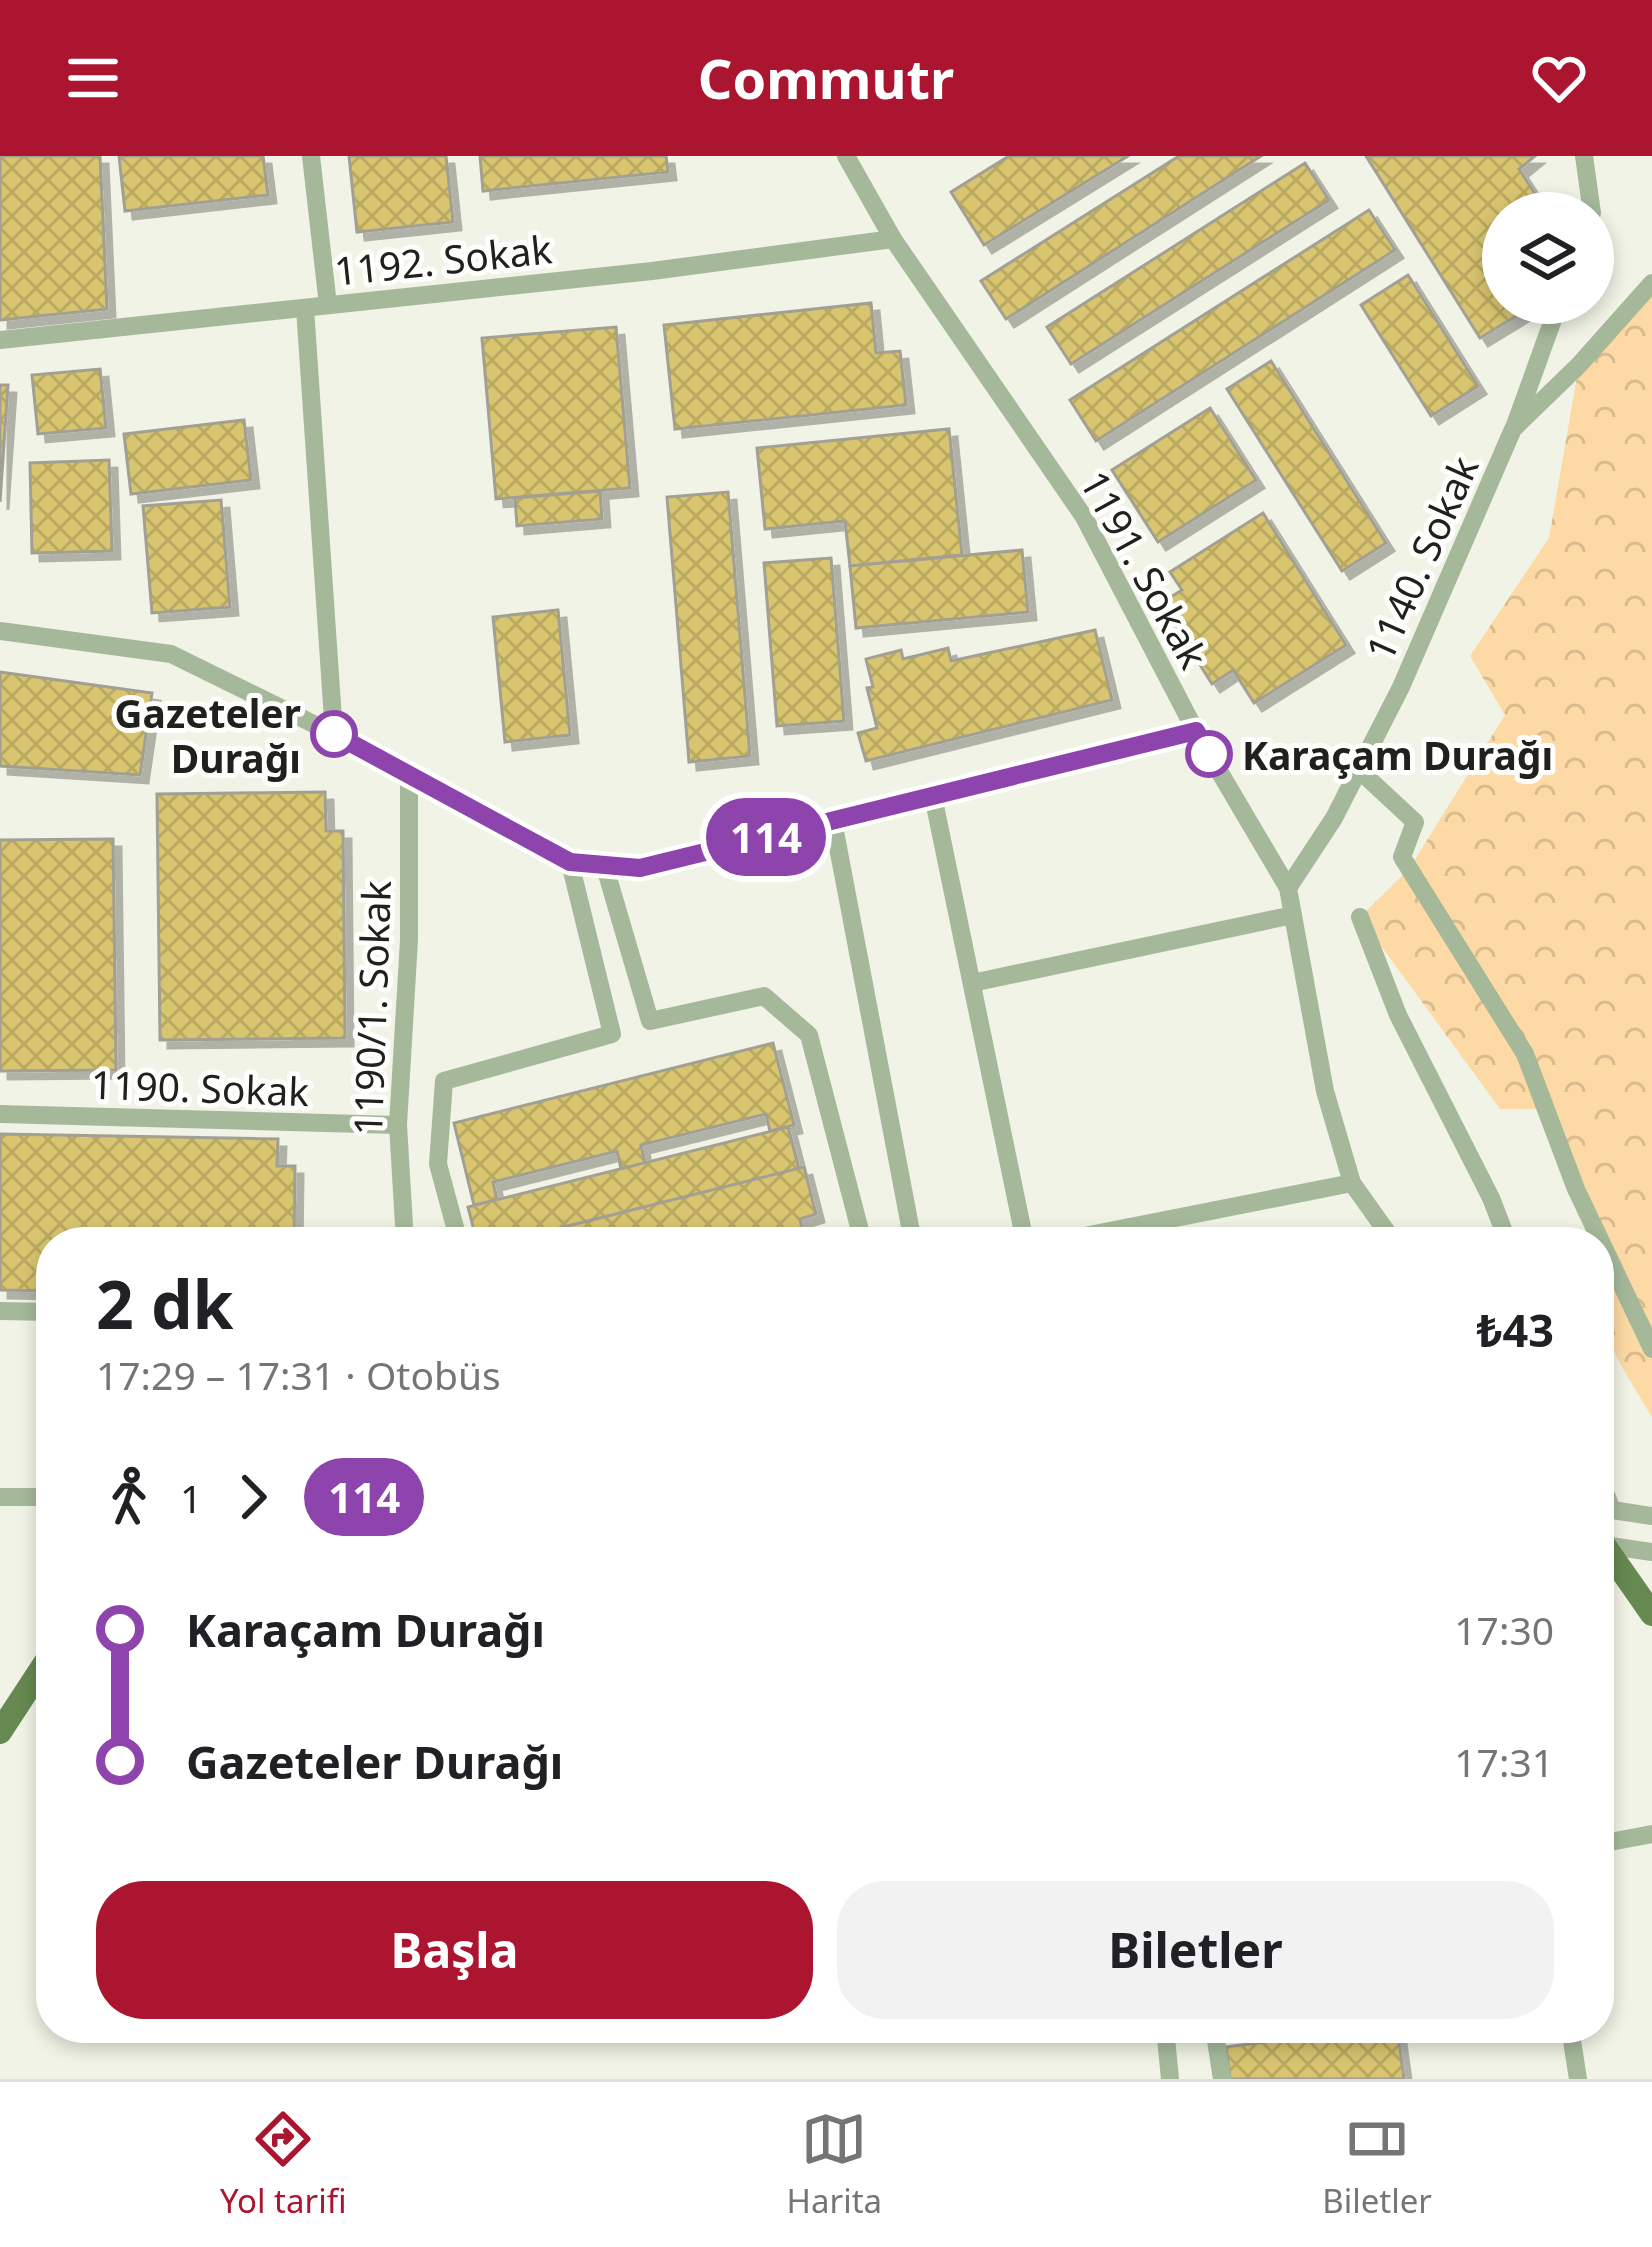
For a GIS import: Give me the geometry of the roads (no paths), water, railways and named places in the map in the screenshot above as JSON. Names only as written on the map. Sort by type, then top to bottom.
[{"type":"main road","points":[[1614,1559],[1652,1614]]},
{"type":"main road","points":[[0,1732],[36,1677]]},
{"type":"street","points":[[311,156],[328,305]]},
{"type":"street","name":"1191. Sokak","points":[[846,156],[893,239],[1084,517],[1196,731],[1288,888],[1325,1091],[1352,1183],[1383,1227]]},
{"type":"street","points":[[1584,156],[1589,192]]},
{"type":"street","name":"1192. Sokak","points":[[0,340],[652,271],[893,239]]},
{"type":"street","name":"1140. Sokak","points":[[1288,888],[1334,818],[1401,687],[1514,429],[1580,365],[1652,283]]},
{"type":"street","points":[[305,308],[334,734]]},
{"type":"street","points":[[1514,429],[1552,324]]},
{"type":"street","points":[[0,631],[171,654],[334,734],[570,862],[640,868],[1196,731]]},
{"type":"street","points":[[1359,770],[1415,822],[1402,857],[1525,1054],[1594,1227]]},
{"type":"street","name":"1190/1. Sokak","points":[[404,1227],[398,1125],[409,940],[409,776]]},
{"type":"street","points":[[933,796],[1022,1227]]},
{"type":"street","points":[[833,821],[910,1227]]},
{"type":"street","points":[[455,1227],[439,1164],[444,1081],[612,1034],[570,862]]},
{"type":"street","points":[[604,864],[650,1021],[764,996],[809,1035],[859,1227]]},
{"type":"street","points":[[972,983],[1293,915]]},
{"type":"street","points":[[1360,917],[1398,1015],[1502,1227]]},
{"type":"street","name":"1190. Sokak","points":[[0,1114],[398,1125]]},
{"type":"street","points":[[1130,1227],[1352,1183]]},
{"type":"street","points":[[1614,1269],[1652,1349]]},
{"type":"street","points":[[0,1311],[36,1312]]},
{"type":"street","points":[[0,1497],[36,1497]]},
{"type":"street","points":[[1614,1510],[1652,1516]]},
{"type":"street","points":[[1614,1544],[1652,1552]]},
{"type":"street","points":[[1614,1841],[1652,1834]]},
{"type":"street","points":[[1166,2043],[1170,2079]]},
{"type":"street","points":[[1216,2043],[1222,2079]]},
{"type":"street","points":[[1572,2043],[1578,2079]]},
{"type":"place","name":"Gazeteler Durağı","points":[[334,734]]},
{"type":"place","name":"Karaçam Durağı","points":[[1209,754]]}]
